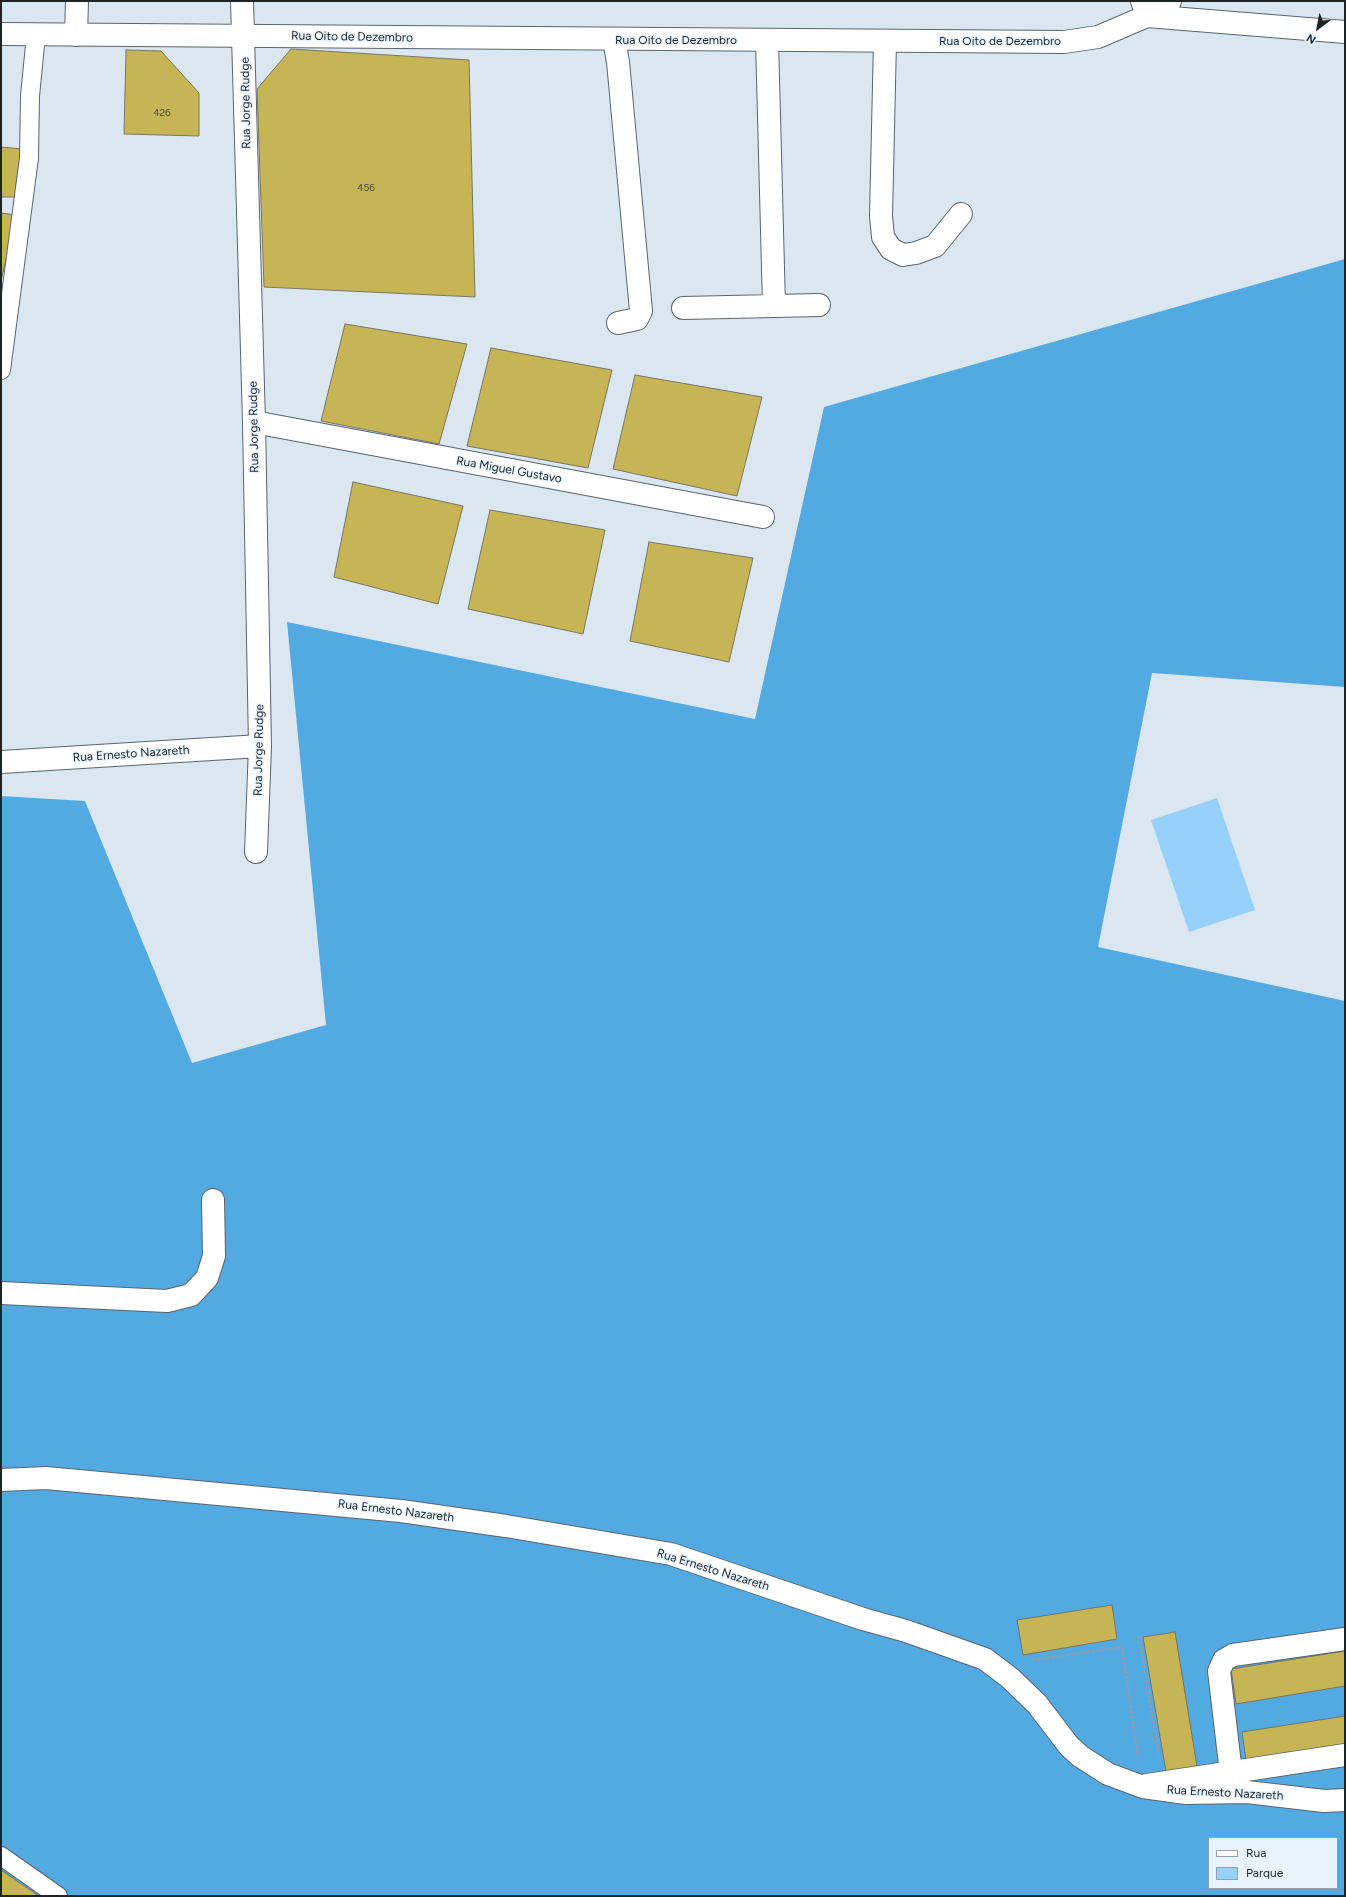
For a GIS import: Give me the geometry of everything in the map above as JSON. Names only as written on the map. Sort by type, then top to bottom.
[{"type":"street","points":[[76,35],[77,1]]},
{"type":"street","name":"Rua Jorge Rudge","points":[[242,1],[245,36],[260,746],[256,852]]},
{"type":"street","points":[[1144,9],[1170,1]]},
{"type":"street","name":"Rua Oito de Dezembro","points":[[1,34],[614,40],[1064,42],[1098,37],[1144,9],[1345,32]]},
{"type":"street","points":[[614,40],[618,62],[641,311],[636,319],[618,323]]},
{"type":"street","points":[[767,40],[774,306]]},
{"type":"street","points":[[885,41],[881,216],[883,237],[891,249],[903,254],[916,253],[935,246],[960,214]]},
{"type":"street","points":[[683,308],[819,305]]},
{"type":"street","name":"Rua Miguel Gustavo","points":[[254,422],[763,517]]},
{"type":"street","name":"Rua Ernesto Nazareth","points":[[1,762],[260,746]]},
{"type":"street","points":[[1,1292],[167,1301],[192,1295],[207,1278],[214,1256],[213,1200]]},
{"type":"street","name":"Rua Ernesto Nazareth","points":[[1,1480],[54,1479],[401,1510],[671,1554],[856,1616],[906,1631],[985,1659],[1010,1678],[1037,1704],[1069,1746],[1080,1756],[1108,1774],[1143,1787],[1186,1794],[1247,1792],[1324,1801],[1345,1800]]},
{"type":"street","points":[[1231,1773],[1219,1671],[1224,1660],[1233,1655],[1345,1638]]},
{"type":"street","points":[[1142,1786],[1345,1755]]},
{"type":"lane","points":[[1,370],[29,158],[30,96],[36,35]]},
{"type":"lane","points":[[1,1856],[58,1896]]},
{"type":"path","points":[[1139,1636],[1163,1782]]},
{"type":"path","points":[[1031,1660],[1122,1647],[1142,1786]]},
{"type":"green space","points":[[1217,798],[1255,910],[1189,932],[1151,820]]},
{"type":"shaded area","points":[[1345,259],[1345,687],[1152,673],[1098,947],[1345,1001],[1345,1896],[1,1896],[1,796],[85,801],[192,1063],[326,1025],[287,622],[755,719],[824,407]]},
{"type":"building","points":[[291,49],[469,60],[475,297],[264,287],[257,89]]},
{"type":"building","points":[[126,50],[161,51],[199,93],[199,136],[124,134]]},
{"type":"building","points":[[1,147],[23,149],[18,197],[1,197]]},
{"type":"building","points":[[1,213],[16,215],[1,281]]},
{"type":"building","points":[[345,324],[467,344],[439,444],[321,421]]},
{"type":"building","points":[[491,348],[612,370],[588,468],[467,446]]},
{"type":"building","points":[[635,375],[762,397],[737,496],[613,469]]},
{"type":"building","points":[[353,482],[463,506],[438,604],[334,577]]},
{"type":"building","points":[[490,510],[605,530],[583,634],[468,609]]},
{"type":"building","points":[[649,542],[753,558],[729,662],[630,641]]},
{"type":"building","points":[[1112,1605],[1117,1639],[1023,1655],[1017,1620]]},
{"type":"building","points":[[1175,1632],[1197,1766],[1166,1772],[1143,1637]]},
{"type":"building","points":[[1345,1651],[1345,1686],[1236,1704],[1231,1669]]},
{"type":"building","points":[[1345,1716],[1345,1751],[1247,1767],[1242,1732]]},
{"type":"building","points":[[1,1870],[39,1896],[1,1896]]}]
